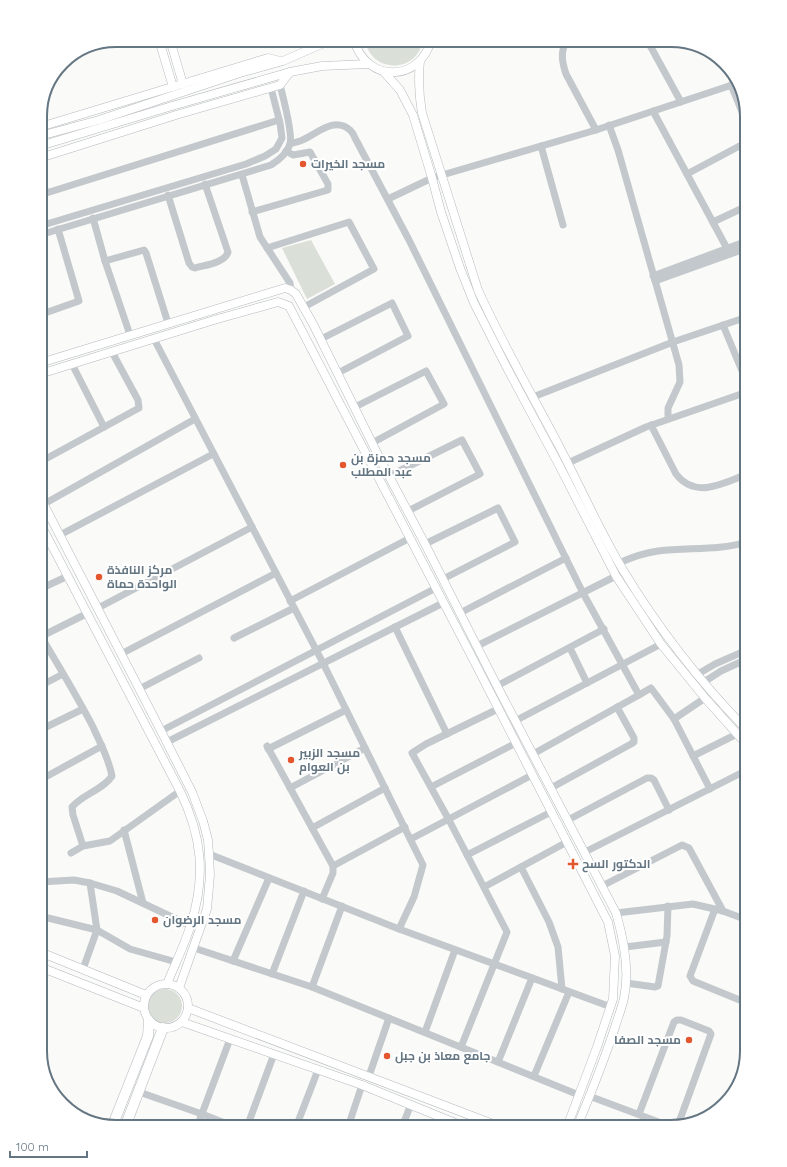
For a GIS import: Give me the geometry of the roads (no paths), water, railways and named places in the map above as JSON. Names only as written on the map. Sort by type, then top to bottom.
[{"type":"highway","points":[[115,1120],[148,1036],[149,1021]]},
{"type":"highway","points":[[128,1120],[163,1028]]},
{"type":"main road","points":[[161,47],[173,87]]},
{"type":"main road","points":[[172,47],[183,84]]},
{"type":"main road","points":[[47,134],[99,120],[283,61],[316,47]]},
{"type":"main road","points":[[356,47],[368,64],[383,71],[396,72],[408,69],[420,61]]},
{"type":"main road","points":[[428,47],[420,61],[419,95],[422,113],[478,290],[491,318],[619,563],[680,653],[740,722]]},
{"type":"main road","points":[[47,125],[268,58],[283,61]]},
{"type":"main road","points":[[47,144],[290,72],[322,66],[368,64]]},
{"type":"main road","points":[[383,71],[400,90],[413,115],[441,212],[474,303],[616,576],[661,644],[704,698],[740,737]]},
{"type":"main road","points":[[47,156],[176,115],[280,85],[290,72]]},
{"type":"main road","points":[[47,361],[285,288],[292,290],[296,294],[321,339],[372,443],[616,914],[624,947],[626,983],[624,997],[607,1054],[580,1120]]},
{"type":"main road","points":[[47,372],[278,302],[289,306],[608,922],[615,956],[614,999],[570,1120]]},
{"type":"main road","points":[[47,510],[169,746],[192,792],[203,821],[210,854],[207,909],[179,988]]},
{"type":"main road","points":[[47,522],[52,520]]},
{"type":"main road","points":[[47,536],[180,791],[188,808],[198,840],[200,873],[191,926],[167,984]]},
{"type":"main road","points":[[147,727],[156,722]]},
{"type":"main road","points":[[161,754],[169,746]]},
{"type":"main road","points":[[47,955],[146,995]]},
{"type":"main road","points":[[47,970],[144,1008]]},
{"type":"main road","points":[[167,984],[179,988],[186,996],[188,1008],[182,1022],[170,1028],[163,1028],[156,1026],[149,1021],[146,1016],[144,1002],[146,995],[151,989],[158,985],[167,984]]},
{"type":"main road","points":[[188,1008],[483,1120]]},
{"type":"main road","points":[[182,1022],[362,1085],[411,1104],[444,1120]]},
{"type":"street","points":[[564,47],[562,50],[563,65],[566,74],[596,130]]},
{"type":"street","points":[[651,47],[681,102]]},
{"type":"street","points":[[47,233],[271,165],[282,158],[290,144],[280,85]]},
{"type":"street","points":[[388,199],[432,178],[596,130],[732,85]]},
{"type":"street","points":[[47,224],[246,164],[265,156],[276,148],[282,138],[271,88]]},
{"type":"street","points":[[653,111],[729,251]]},
{"type":"street","points":[[47,193],[279,120]]},
{"type":"street","points":[[290,144],[301,141],[318,130],[332,125],[350,129],[356,138],[413,247],[583,592],[639,695]]},
{"type":"street","points":[[609,125],[618,150],[679,365],[680,377],[678,388],[668,408],[668,419]]},
{"type":"street","points":[[540,146],[563,225]]},
{"type":"street","points":[[687,174],[740,146]]},
{"type":"street","points":[[252,212],[328,190],[328,184],[310,152],[293,156],[286,151]]},
{"type":"street","points":[[242,175],[260,237],[290,283],[292,290]]},
{"type":"street","points":[[168,195],[189,263],[192,267],[195,268],[223,260],[227,256],[228,252],[205,184]]},
{"type":"street","points":[[713,222],[740,209]]},
{"type":"street","points":[[93,218],[130,335]]},
{"type":"street","points":[[267,248],[349,222],[374,268],[304,307]]},
{"type":"street","points":[[47,313],[79,301],[58,229]]},
{"type":"street","points":[[729,251],[740,244]]},
{"type":"street","points":[[654,278],[729,251],[740,249]]},
{"type":"street","points":[[106,261],[144,250],[168,323]]},
{"type":"street","points":[[321,339],[392,303],[408,336],[338,373]]},
{"type":"street","points":[[533,397],[673,342],[740,319]]},
{"type":"street","points":[[723,325],[740,366]]},
{"type":"street","points":[[154,339],[323,663],[423,865],[414,897],[398,929]]},
{"type":"street","points":[[47,458],[138,408],[138,400],[112,352]]},
{"type":"street","points":[[72,364],[104,427]]},
{"type":"street","points":[[355,407],[426,371],[444,404],[372,443]]},
{"type":"street","points":[[568,463],[651,425],[740,394]]},
{"type":"street","points":[[47,497],[195,419]]},
{"type":"street","points":[[651,425],[676,474],[681,481],[689,486],[699,488],[710,487],[740,476]]},
{"type":"street","points":[[389,476],[462,440],[480,474],[408,511]]},
{"type":"street","points":[[60,535],[214,454]]},
{"type":"street","points":[[425,544],[498,508],[515,542],[443,579]]},
{"type":"street","points":[[98,608],[252,527]]},
{"type":"street","points":[[290,601],[410,538]]},
{"type":"street","points":[[619,563],[641,554],[658,551],[723,547],[740,544]]},
{"type":"street","points":[[460,613],[566,558]]},
{"type":"street","points":[[121,654],[276,573]]},
{"type":"street","points":[[47,586],[68,576]]},
{"type":"street","points":[[477,646],[616,576]]},
{"type":"street","points":[[161,731],[436,588]]},
{"type":"street","points":[[169,746],[323,663],[443,603]]},
{"type":"street","points":[[234,638],[294,608]]},
{"type":"street","points":[[47,634],[88,613]]},
{"type":"street","points":[[395,627],[447,734]]},
{"type":"street","points":[[497,686],[604,629]]},
{"type":"street","points":[[515,721],[661,644]]},
{"type":"street","points":[[47,647],[83,709],[102,746],[111,769],[112,776],[108,781],[77,801],[72,806],[73,815],[83,846]]},
{"type":"street","points":[[570,648],[588,682]]},
{"type":"street","points":[[698,674],[715,664],[740,653]]},
{"type":"street","points":[[139,689],[199,658]]},
{"type":"street","points":[[704,682],[721,671],[740,662]]},
{"type":"street","points":[[47,682],[63,674]]},
{"type":"street","points":[[533,754],[651,688],[674,719],[710,789]]},
{"type":"street","points":[[674,719],[704,698]]},
{"type":"street","points":[[551,788],[634,742],[634,738],[617,707]]},
{"type":"street","points":[[47,727],[83,709]]},
{"type":"street","points":[[461,1047],[507,932],[449,820],[412,753],[426,744],[498,709]]},
{"type":"street","points":[[322,899],[333,873],[332,866],[268,747],[346,710]]},
{"type":"street","points":[[693,756],[737,734]]},
{"type":"street","points":[[431,787],[516,743]]},
{"type":"street","points":[[47,776],[102,746]]},
{"type":"street","points":[[290,788],[365,748]]},
{"type":"street","points":[[585,852],[740,774]]},
{"type":"street","points":[[411,839],[532,775]]},
{"type":"street","points":[[568,820],[647,778],[654,780],[669,810]]},
{"type":"street","points":[[312,828],[385,788]]},
{"type":"street","points":[[71,852],[83,846],[110,840],[180,791]]},
{"type":"street","points":[[467,855],[551,812]]},
{"type":"street","points":[[332,866],[405,827]]},
{"type":"street","points":[[124,830],[143,903]]},
{"type":"street","points":[[484,887],[567,842]]},
{"type":"street","points":[[602,886],[682,845],[689,848],[723,911]]},
{"type":"street","points":[[210,854],[398,929],[611,1008]]},
{"type":"street","points":[[521,867],[554,935],[558,947],[562,989]]},
{"type":"street","points":[[234,961],[269,878]]},
{"type":"street","points":[[47,882],[74,880],[84,881],[117,891],[191,926]]},
{"type":"street","points":[[84,969],[97,930],[90,883]]},
{"type":"street","points":[[272,974],[304,891]]},
{"type":"street","points":[[616,914],[668,906],[693,904],[723,911],[740,917]]},
{"type":"street","points":[[312,987],[342,906]]},
{"type":"street","points":[[626,983],[655,987],[658,986],[666,942],[668,906]]},
{"type":"street","points":[[715,909],[690,976],[692,980],[740,999]]},
{"type":"street","points":[[47,918],[97,930],[130,949],[176,962]]},
{"type":"street","points":[[624,947],[666,942]]},
{"type":"street","points":[[194,948],[312,987],[579,1095]]},
{"type":"street","points":[[425,1032],[455,950]]},
{"type":"street","points":[[498,1062],[532,978]]},
{"type":"street","points":[[534,1076],[569,992]]},
{"type":"street","points":[[369,1076],[389,1018]]},
{"type":"street","points":[[639,1114],[674,1022],[681,1020],[709,1031],[711,1034],[680,1119]]},
{"type":"street","points":[[200,1120],[230,1039]]},
{"type":"street","points":[[249,1120],[274,1054]]},
{"type":"street","points":[[299,1120],[318,1070]]},
{"type":"street","points":[[350,1120],[362,1085]]},
{"type":"street","points":[[139,1092],[217,1120]]},
{"type":"street","points":[[589,1096],[654,1120]]},
{"type":"street","points":[[405,1120],[411,1104]]},
{"type":"place","name":"مسجد الخيرات","points":[[303,164]]},
{"type":"place","name":"مسجد حمزة بن عبد المطلب","points":[[343,465]]},
{"type":"place","name":"مركز النافذة الواحدة حماة","points":[[99,577]]},
{"type":"place","name":"مسجد الزبير بن العوام","points":[[291,760]]},
{"type":"place","name":"الدكتور السح","points":[[573,864]]},
{"type":"place","name":"مسجد الرضوان","points":[[155,920]]},
{"type":"place","name":"مسجد الصفا","points":[[689,1040]]},
{"type":"place","name":"جامع معاذ بن جبل","points":[[387,1056]]}]
